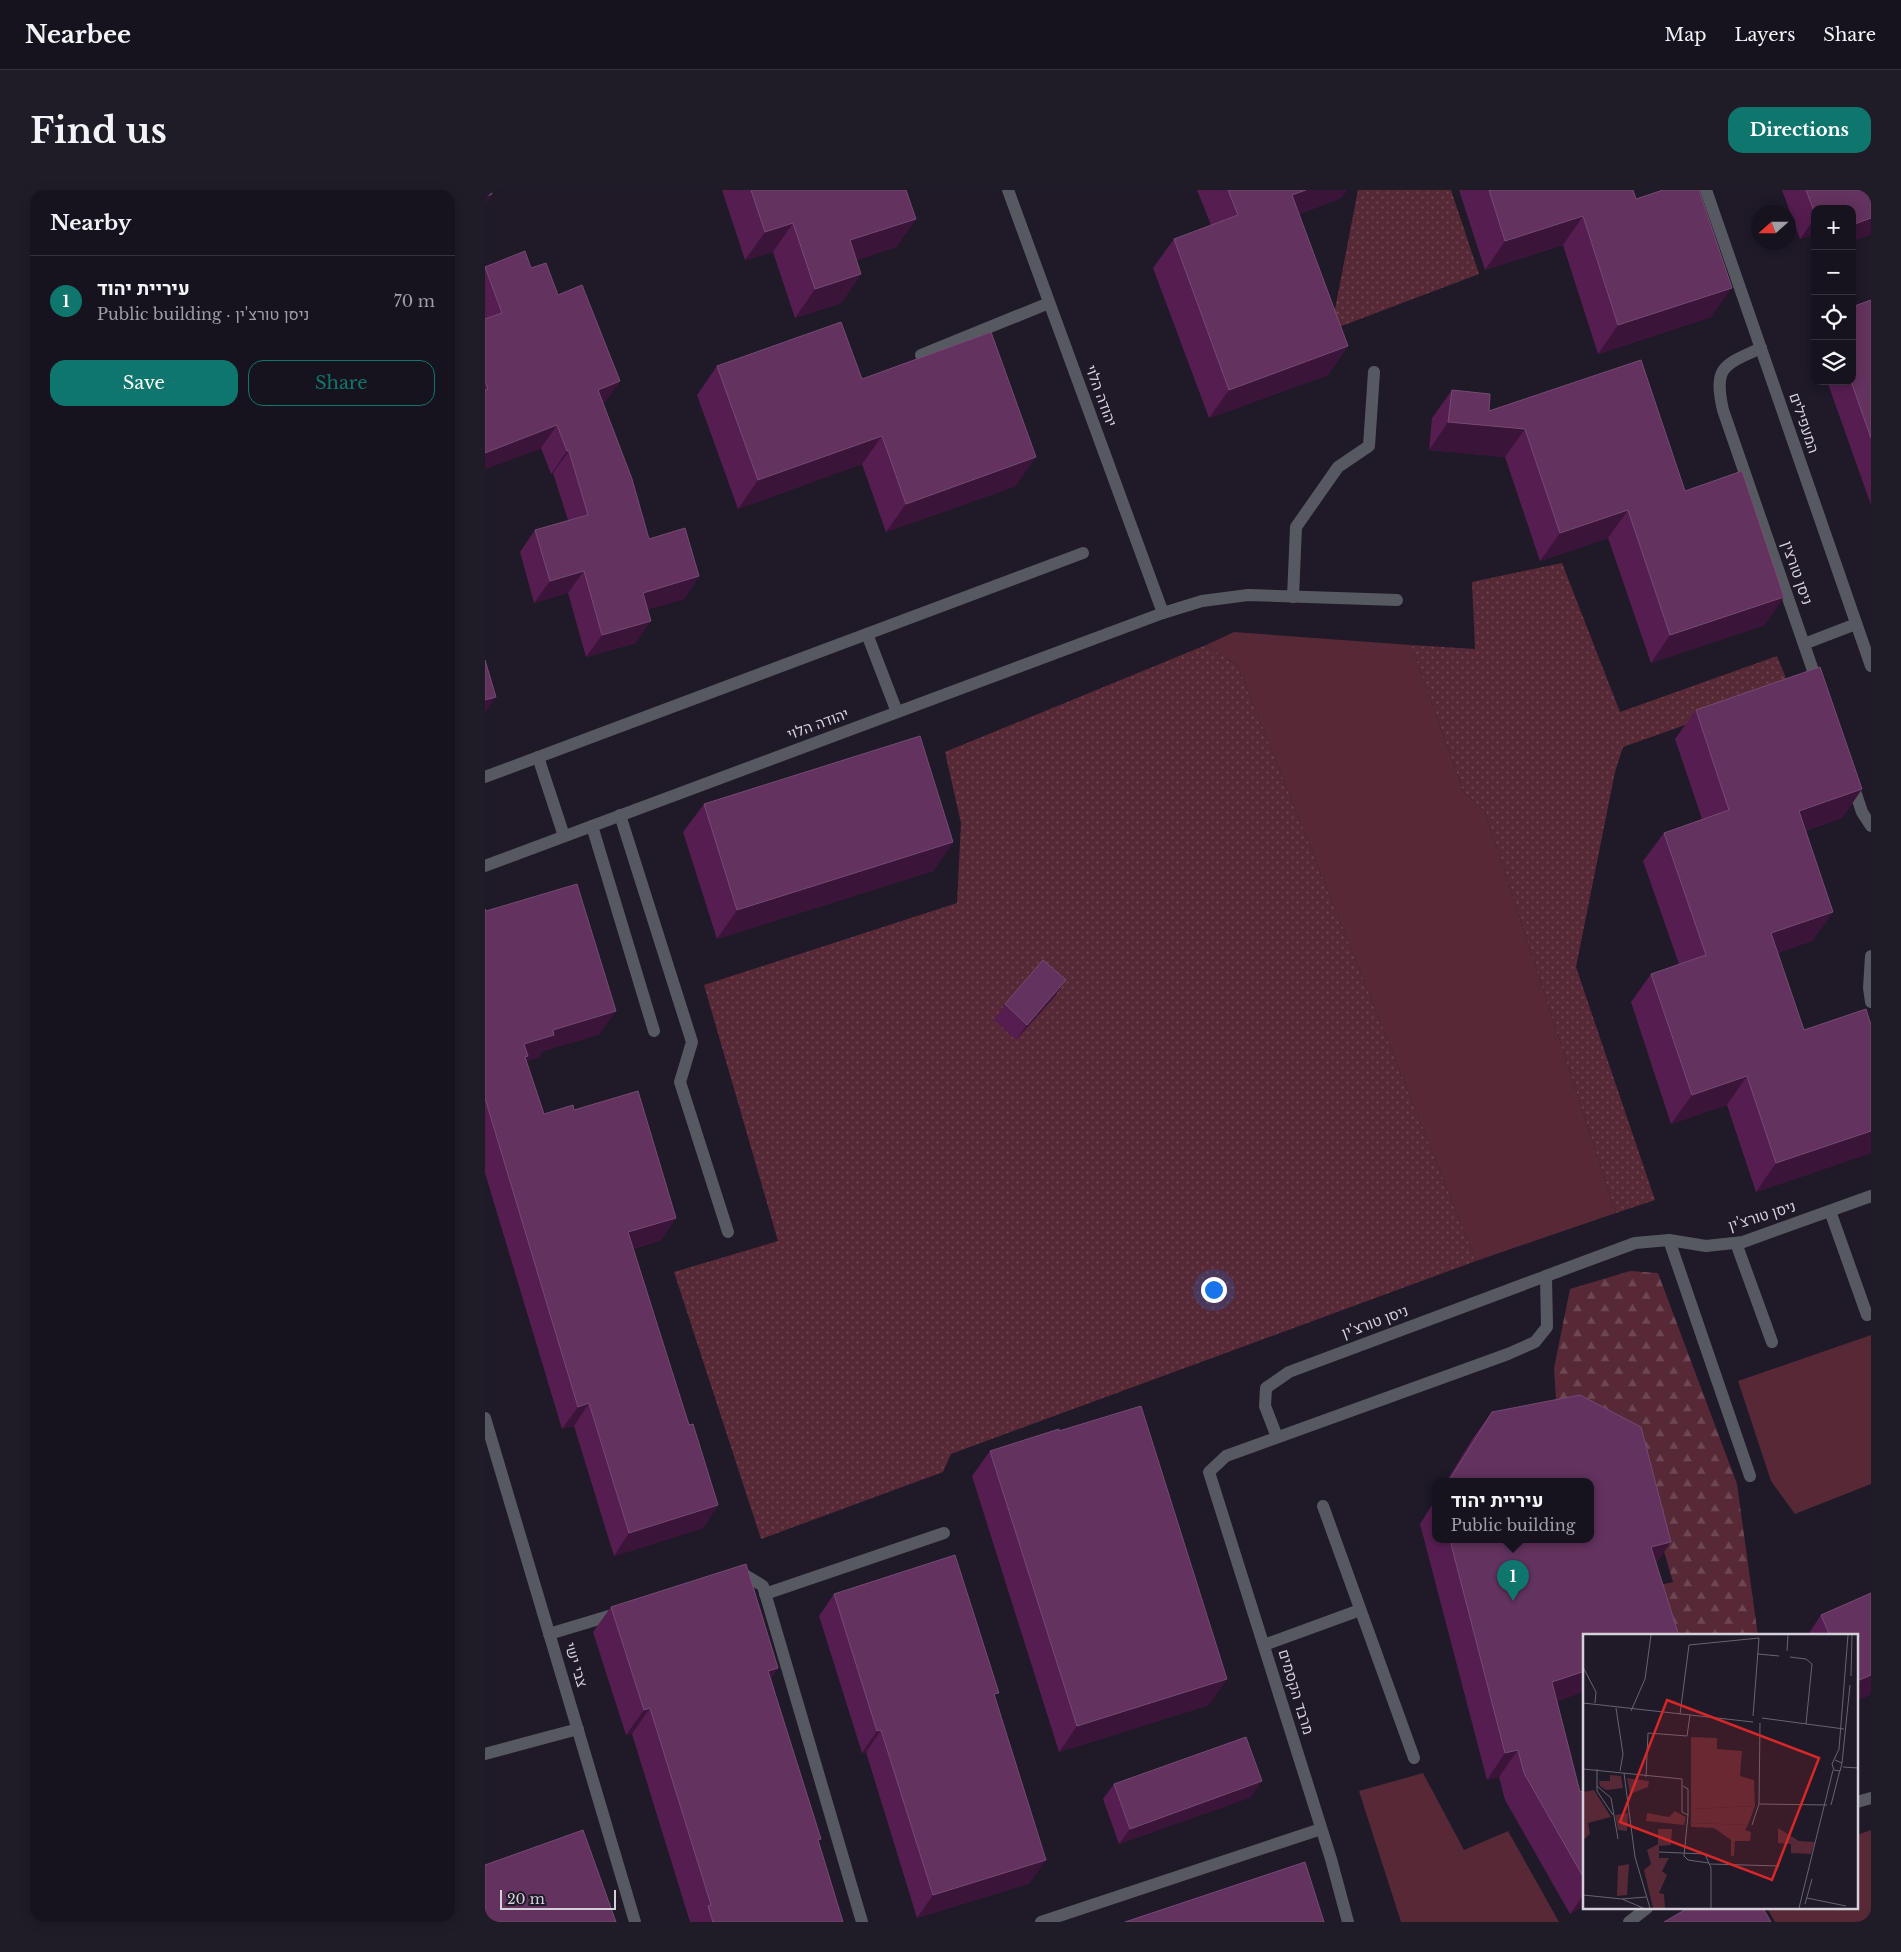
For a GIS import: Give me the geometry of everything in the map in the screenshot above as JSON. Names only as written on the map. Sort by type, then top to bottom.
[{"type":"street","name":"יהודה הלוי","points":[[1008,190],[1163,613]]},
{"type":"street","name":"המעפילים","points":[[1706,190],[1871,666]]},
{"type":"street","points":[[921,354],[1049,303]]},
{"type":"street","name":"ניסן טורצין","points":[[1761,348],[1728,363],[1721,372],[1718,388],[1723,410],[1824,700]]},
{"type":"street","points":[[1293,596],[1296,527],[1338,467],[1369,446],[1374,372]]},
{"type":"street","points":[[485,777],[1083,553]]},
{"type":"street","name":"יהודה הלוי","points":[[485,866],[1163,613],[1202,601],[1248,595],[1397,600]]},
{"type":"street","points":[[1804,644],[1856,624]]},
{"type":"street","points":[[867,634],[897,712]]},
{"type":"street","points":[[538,758],[564,836]]},
{"type":"street","points":[[1846,766],[1862,812],[1871,826]]},
{"type":"street","points":[[620,816],[693,1042],[680,1082],[727,1232]]},
{"type":"street","points":[[592,826],[654,1031]]},
{"type":"street","points":[[1871,956],[1869,988],[1871,1002]]},
{"type":"street","name":"ניסן טורצ'ין","points":[[1277,1437],[1265,1406],[1266,1388],[1289,1372],[1635,1243],[1669,1240],[1706,1246],[1743,1242],[1871,1196]]},
{"type":"street","points":[[1830,1211],[1867,1315]]},
{"type":"street","points":[[1669,1240],[1750,1476]]},
{"type":"street","points":[[1736,1243],[1772,1342]]},
{"type":"street","points":[[1277,1437],[1509,1354],[1535,1342],[1547,1327],[1547,1276]]},
{"type":"street","name":"צבי ישי","points":[[485,1418],[635,1922]]},
{"type":"street","name":"מרבד הקסמים","points":[[1277,1437],[1226,1456],[1209,1472],[1321,1829],[1348,1922]]},
{"type":"street","points":[[1323,1506],[1414,1758]]},
{"type":"street","points":[[765,1594],[944,1533]]},
{"type":"street","points":[[727,1580],[745,1575],[763,1586],[862,1922]]},
{"type":"street","points":[[549,1634],[633,1608]]},
{"type":"street","points":[[1264,1645],[1360,1610]]},
{"type":"street","points":[[485,1754],[578,1729]]},
{"type":"street","points":[[1041,1922],[1321,1829]]},
{"type":"street","points":[[1629,1922],[1644,1910]]},
{"type":"green space","points":[[1358,190],[1451,190],[1479,274],[1331,330]]},
{"type":"green space","points":[[1562,563],[1620,712],[1777,656],[1790,688],[1623,747],[1615,772],[1576,967],[1655,1200],[1616,1213],[1485,811],[1464,793],[1411,645],[1475,649],[1472,582]]},
{"type":"green space","points":[[1234,632],[1411,645],[1464,793],[1485,811],[1616,1213],[1476,1261],[1238,666],[1206,645]]},
{"type":"green space","points":[[1206,645],[1238,666],[1476,1261],[951,1454],[943,1472],[761,1539],[674,1272],[778,1241],[704,985],[957,903],[961,823],[945,752]]},
{"type":"green space","points":[[1630,1271],[1658,1273],[1737,1484],[1758,1634],[1663,1634],[1647,1588],[1673,1582],[1635,1453],[1557,1414],[1554,1368],[1570,1289]]},
{"type":"green space","points":[[1871,1335],[1871,1484],[1795,1514],[1771,1481],[1738,1381]]},
{"type":"green space","points":[[1423,1773],[1464,1850],[1508,1831],[1559,1922],[1401,1922],[1359,1791]]},
{"type":"green space","points":[[1871,1830],[1871,1922],[1775,1922],[1768,1910],[1859,1910],[1859,1834]]},
{"type":"building","points":[[485,190],[490,190],[492,194],[485,197]]},
{"type":"building","points":[[751,190],[906,190],[916,219],[850,240],[861,274],[815,289],[793,223],[765,232]]},
{"type":"building","points":[[1228,190],[1306,190],[1292,195],[1348,346],[1229,390],[1174,239],[1238,215]]},
{"type":"building","points":[[1489,190],[1633,190],[1636,199],[1663,190],[1699,190],[1732,288],[1618,325],[1583,216],[1505,241]]},
{"type":"building","points":[[1806,190],[1871,190],[1871,218],[1856,224],[1856,205],[1812,205]]},
{"type":"building","points":[[525,251],[531,268],[546,263],[558,295],[582,285],[620,381],[598,390],[632,479],[649,539],[685,528],[699,576],[643,593],[651,621],[602,635],[584,571],[550,581],[535,530],[588,515],[569,451],[567,451],[557,425],[485,453],[485,390],[488,389],[485,381],[485,319],[502,313],[485,267]]},
{"type":"building","points":[[1871,300],[1871,438],[1852,385],[1856,385],[1856,306]]},
{"type":"building","points":[[841,322],[862,379],[991,332],[1036,457],[906,504],[882,436],[758,480],[717,366]]},
{"type":"building","points":[[1641,360],[1685,491],[1742,471],[1784,597],[1670,635],[1628,510],[1560,533],[1525,429],[1448,422],[1452,390],[1490,394],[1489,411]]},
{"type":"building","points":[[485,660],[496,697],[485,700]]},
{"type":"building","points":[[1820,667],[1862,789],[1799,811],[1833,912],[1771,933],[1804,1030],[1866,1009],[1871,1025],[1871,1131],[1776,1163],[1747,1076],[1692,1095],[1651,974],[1706,955],[1664,833],[1729,810],[1696,710]]},
{"type":"building","points":[[920,736],[953,842],[737,910],[704,804]]},
{"type":"building","points":[[577,884],[616,1011],[553,1030],[554,1035],[524,1044],[528,1056],[525,1057],[544,1114],[573,1105],[574,1110],[638,1091],[676,1218],[628,1232],[689,1425],[693,1424],[718,1505],[629,1533],[589,1403],[578,1407],[485,1098],[485,909],[486,911]]},
{"type":"building","points":[[1043,960],[1066,980],[1027,1025],[1005,1004]]},
{"type":"building","points":[[1580,1395],[1641,1427],[1671,1542],[1651,1547],[1678,1634],[1583,1634],[1583,1672],[1552,1682],[1580,1792],[1583,1791],[1583,1876],[1524,1773],[1518,1750],[1505,1753],[1451,1543],[1594,1543],[1594,1478],[1451,1478],[1492,1412]]},
{"type":"building","points":[[1141,1406],[1227,1679],[1077,1726],[990,1451]]},
{"type":"building","points":[[955,1555],[999,1693],[994,1694],[1046,1860],[933,1895],[881,1730],[877,1731],[834,1594]]},
{"type":"building","points":[[746,1564],[778,1668],[768,1671],[821,1839],[818,1840],[843,1922],[713,1922],[708,1906],[711,1905],[650,1708],[644,1710],[611,1607]]},
{"type":"building","points":[[1871,1593],[1871,1675],[1859,1680],[1859,1634],[1829,1634],[1821,1615]]},
{"type":"building","points":[[1246,1737],[1262,1781],[1130,1829],[1114,1784]]},
{"type":"building","points":[[583,1830],[616,1922],[485,1922],[485,1865]]},
{"type":"building","points":[[1305,1862],[1324,1922],[1125,1922]]},
{"type":"building","points":[[1685,1910],[1764,1910],[1771,1922],[1664,1922]]},
{"type":"place","name":"עיריית יהוד","points":[[1513,1601]]}]
